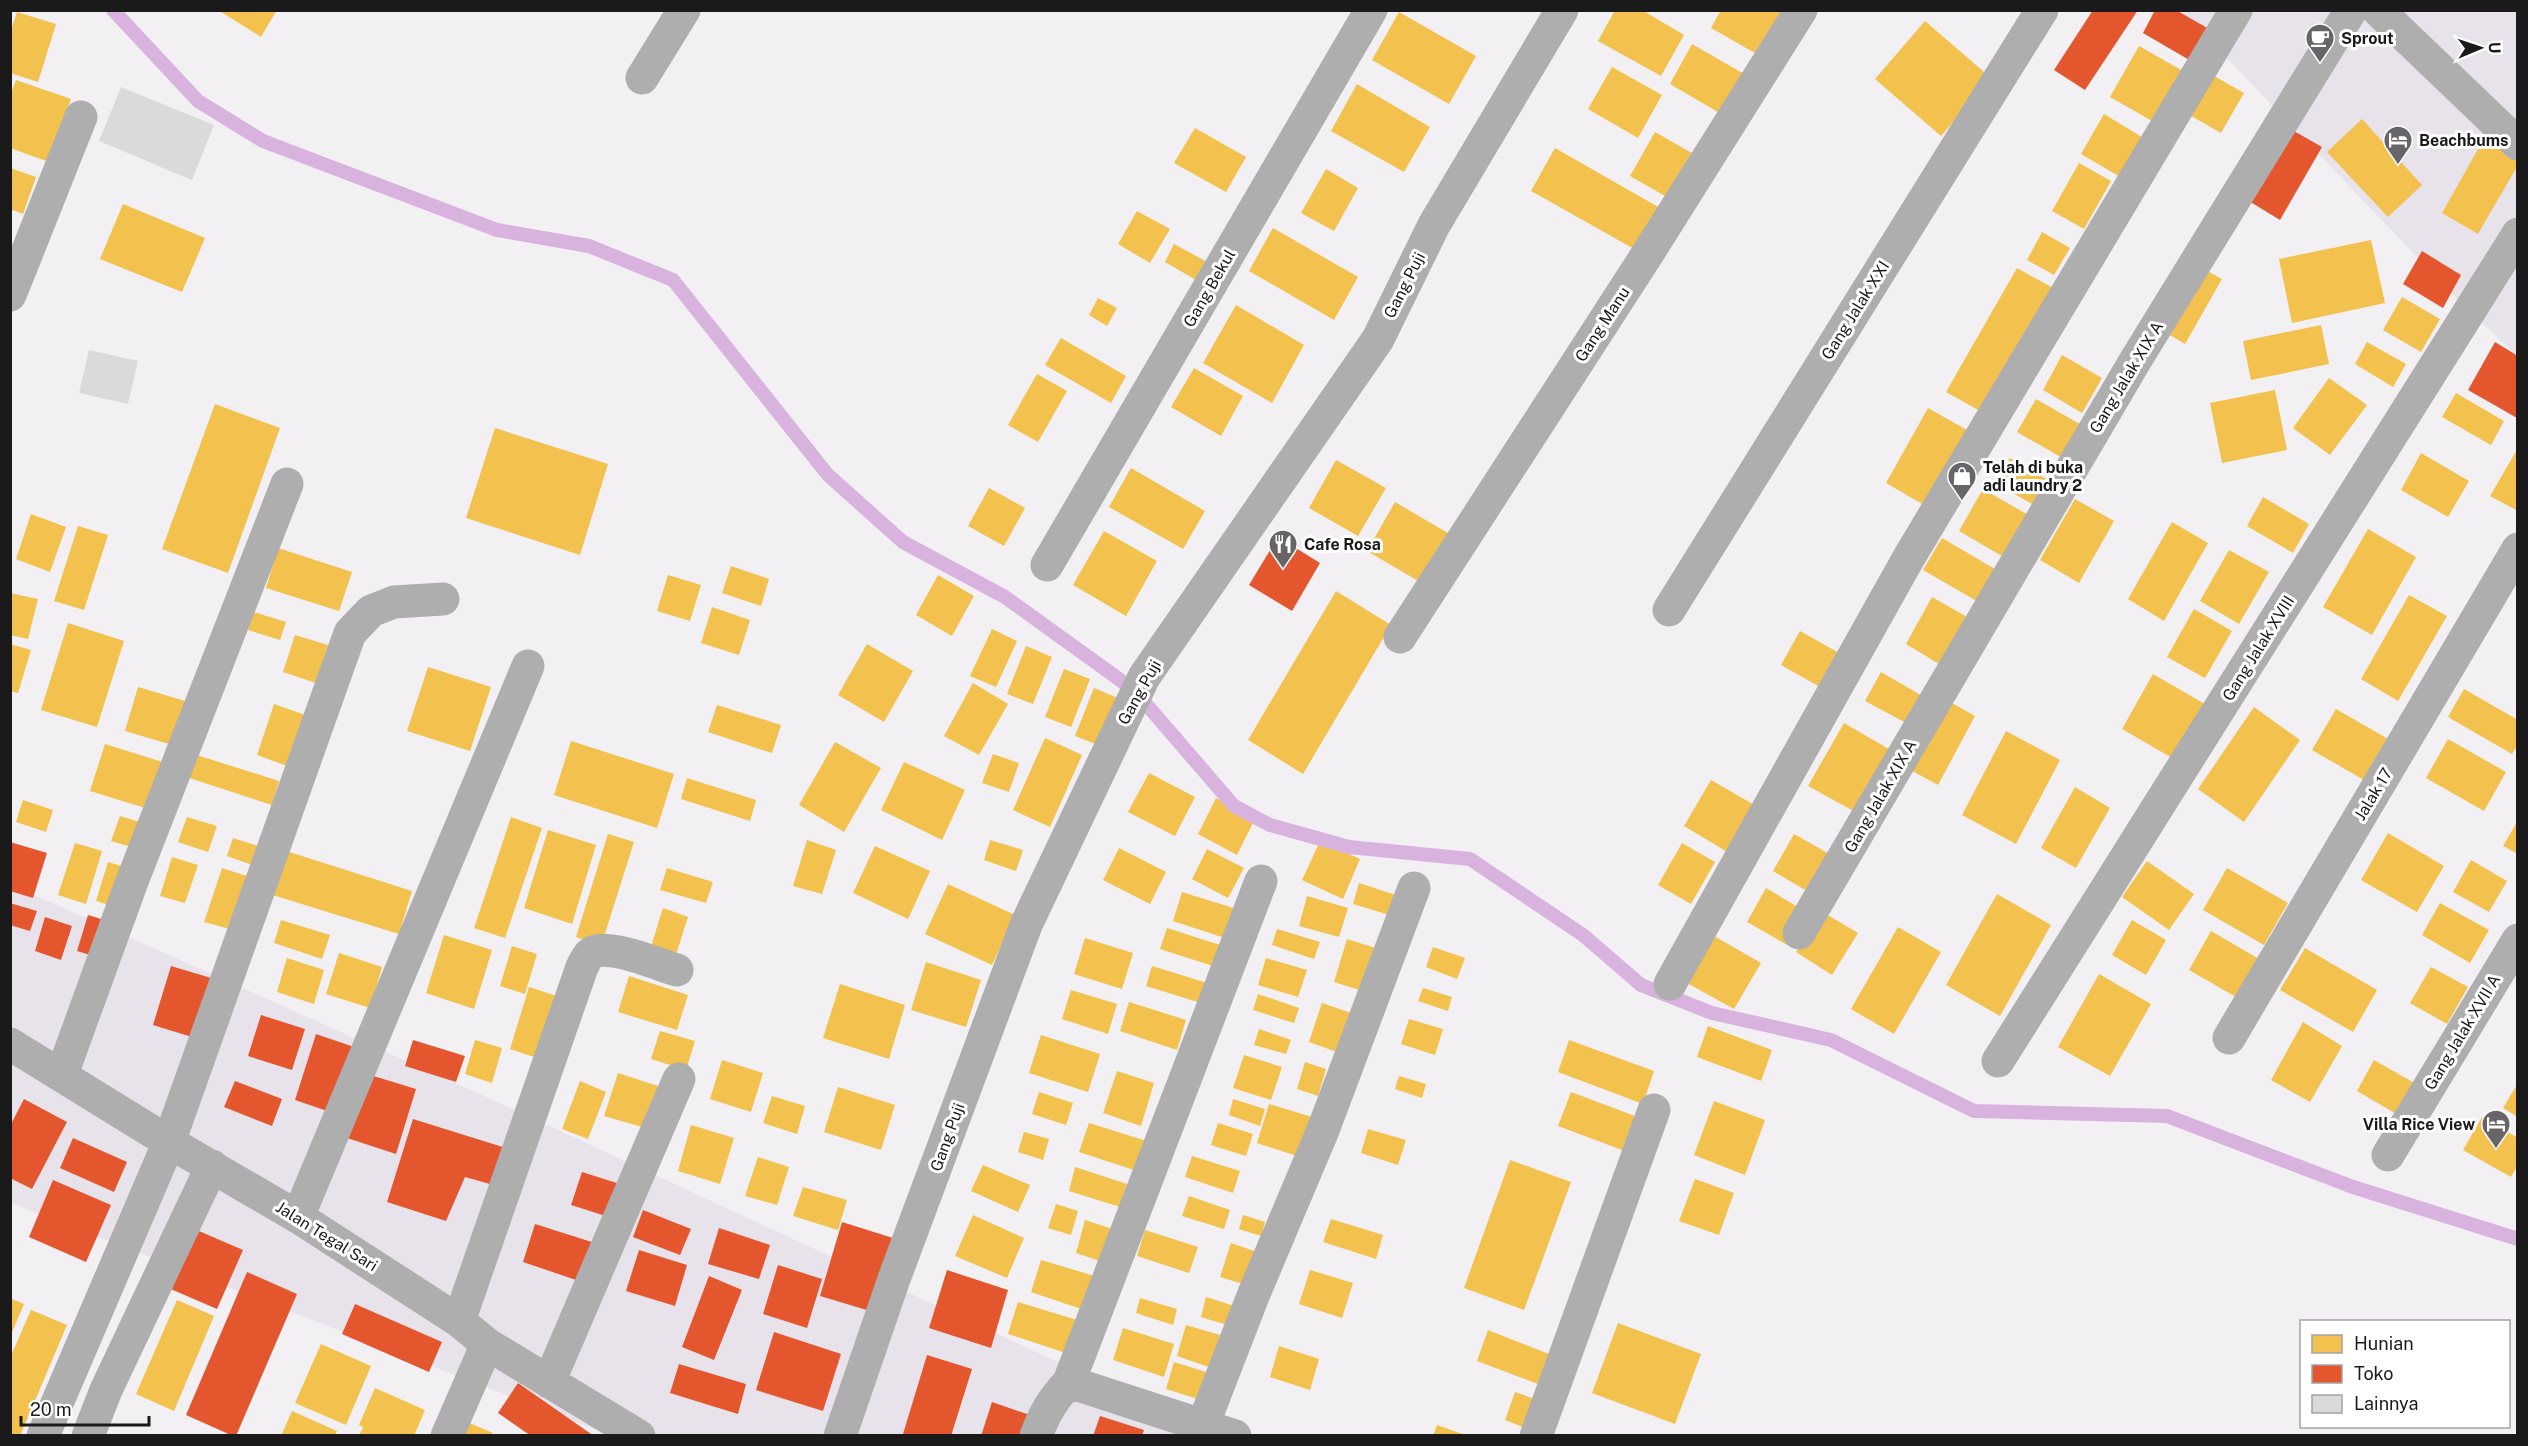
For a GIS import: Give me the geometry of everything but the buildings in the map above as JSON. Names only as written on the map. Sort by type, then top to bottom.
[{"type":"street","points":[[642,78],[684,10]]},
{"type":"street","name":"Gang Bekul","points":[[1047,565],[1371,10]]},
{"type":"street","name":"Gang Puji","points":[[840,1436],[894,1279],[1026,924],[1144,677],[1378,339],[1434,225],[1562,10]]},
{"type":"street","name":"Gang Manu","points":[[1400,637],[1801,10]]},
{"type":"street","name":"Gang Jalak XXI","points":[[1669,610],[2042,10]]},
{"type":"street","points":[[1670,984],[1908,560],[2236,10]]},
{"type":"street","name":"Gang Jalak XIX A","points":[[1799,933],[2135,361],[2351,10]]},
{"type":"street","points":[[2378,10],[2517,144]]},
{"type":"street","points":[[10,295],[81,117]]},
{"type":"street","name":"Gang Jalak XVIII","points":[[1998,1061],[2517,234]]},
{"type":"street","points":[[62,1074],[131,884],[286,484]]},
{"type":"street","name":"Jalak 17","points":[[2229,1038],[2517,549]]},
{"type":"street","points":[[43,1436],[169,1142],[350,633],[371,611],[394,602],[443,599]]},
{"type":"street","points":[[298,1217],[528,666]]},
{"type":"street","points":[[1036,1436],[1044,1413],[1069,1382],[1261,881]]},
{"type":"street","points":[[1203,1425],[1253,1296],[1323,1130],[1414,888]]},
{"type":"street","name":"Gang Jalak XVII A","points":[[2388,1155],[2517,940]]},
{"type":"street","points":[[459,1322],[582,967],[590,954],[600,950],[612,950],[677,970]]},
{"type":"street","name":"Jalan Tegal Sari","points":[[10,1044],[169,1142],[298,1217],[459,1322],[487,1344],[639,1436]]},
{"type":"street","points":[[549,1382],[679,1079]]},
{"type":"street","points":[[1536,1436],[1654,1110]]},
{"type":"street","points":[[88,1436],[106,1390],[212,1166]]},
{"type":"street","points":[[447,1436],[487,1344]]},
{"type":"street","points":[[1069,1382],[1235,1436]]},
{"type":"shaded area","points":[[2171,11],[2517,11],[2517,355],[2466,308],[2222,53]]},
{"type":"shaded area","points":[[10,884],[511,1108],[1215,1435],[609,1435],[11,1203]]},
{"type":"waterway","points":[[113,10],[198,101],[263,141],[497,230],[589,246],[673,280],[828,475],[903,542],[1005,597],[1134,690],[1234,806],[1270,825],[1349,847],[1470,859],[1583,935],[1641,985],[1712,1013],[1831,1040],[1974,1111],[2167,1116],[2353,1187],[2518,1239]]},
{"type":"place","name":"Sprout","points":[[2320,64]]},
{"type":"place","name":"Beachbums","points":[[2398,166]]},
{"type":"place","name":"Telah di buka adi laundry 2","points":[[1962,502]]},
{"type":"place","name":"Cafe Rosa","points":[[1283,570]]},
{"type":"place","name":"Villa Rice View","points":[[2496,1150]]}]
